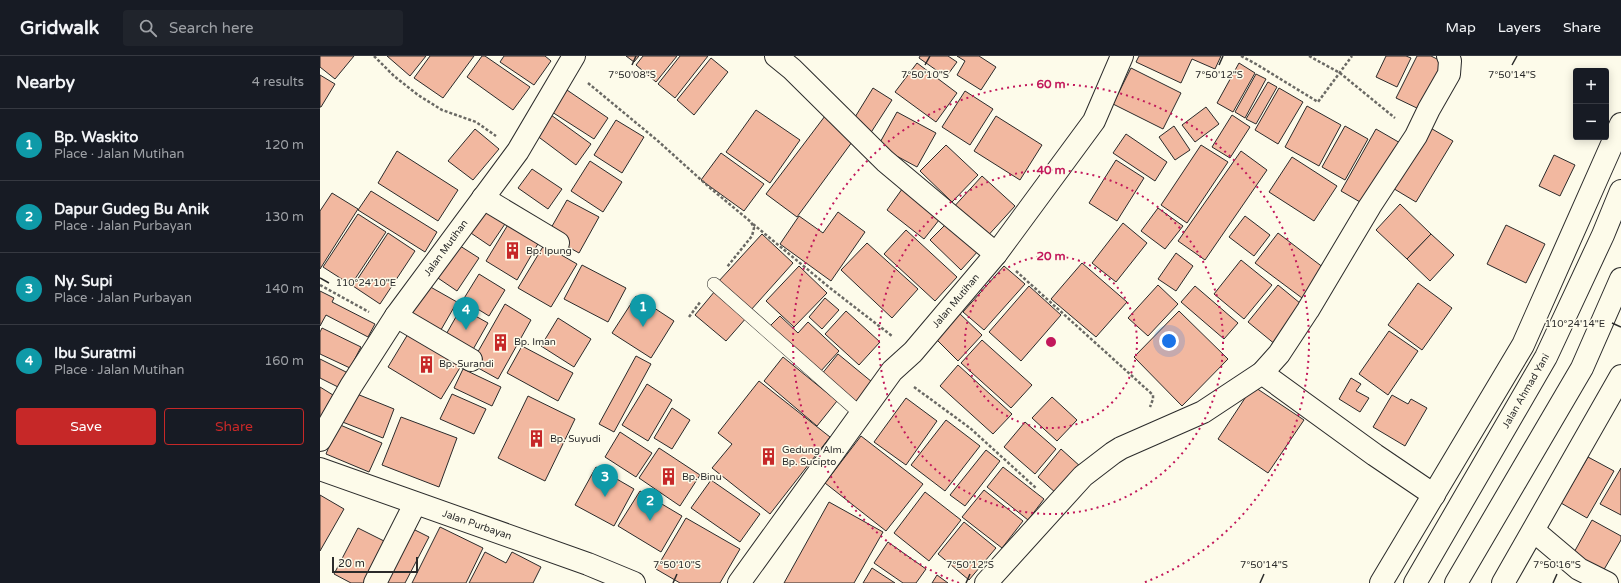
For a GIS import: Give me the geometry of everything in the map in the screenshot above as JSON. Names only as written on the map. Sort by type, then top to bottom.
[{"type":"main road","points":[[776,56],[792,69],[885,161],[996,254]]},
{"type":"main road","name":"Jalan Mutihan","points":[[739,583],[892,371],[914,352],[996,254],[1094,122],[1122,56]]},
{"type":"main road","points":[[986,583],[1082,476],[1113,453],[1203,412],[1262,373],[1279,354],[1308,310],[1370,206],[1416,136],[1429,109],[1449,74],[1450,61],[1448,56]]},
{"type":"main road","name":"Jalan Mutihan","points":[[320,440],[351,386],[394,320],[518,151],[571,61]]},
{"type":"main road","points":[[1381,583],[1523,345],[1621,124]]},
{"type":"main road","name":"Jalan Ahmad Yani","points":[[1416,583],[1546,357],[1603,235],[1621,191]]},
{"type":"main road","points":[[483,198],[558,243]]},
{"type":"main road","points":[[1456,583],[1582,368],[1621,279]]},
{"type":"main road","points":[[394,320],[471,360]]},
{"type":"main road","points":[[1262,373],[1375,456],[1434,495]]},
{"type":"main road","points":[[1503,583],[1621,376]]},
{"type":"main road","name":"Jalan Purbayan","points":[[320,469],[415,504],[580,561],[607,578],[634,583]]},
{"type":"main road","points":[[375,583],[415,504]]},
{"type":"main road","points":[[1534,531],[1579,569],[1607,583]]},
{"type":"lane","points":[[714,284],[861,414]]},
{"type":"path","points":[[374,56],[394,76],[418,95],[442,110],[476,122],[518,151]]},
{"type":"path","points":[[1241,56],[1318,102],[1352,56]]},
{"type":"path","points":[[1309,56],[1340,73],[1416,136]]},
{"type":"path","points":[[571,61],[708,187],[830,288],[914,352]]},
{"type":"path","points":[[688,317],[752,236],[754,228],[751,222]]},
{"type":"path","points":[[996,254],[1153,395],[1153,401],[1146,412]]},
{"type":"path","points":[[320,285],[394,320]]},
{"type":"path","points":[[892,371],[970,428],[1055,505]]},
{"type":"building","points":[[320,56],[354,56],[335,79],[320,67]]},
{"type":"building","points":[[387,56],[426,56],[410,76]]},
{"type":"building","points":[[430,56],[474,56],[443,98],[414,78]]},
{"type":"building","points":[[482,56],[485,56],[530,87],[513,110],[467,77]]},
{"type":"building","points":[[504,56],[545,56],[551,61],[534,85],[500,62]]},
{"type":"building","points":[[626,56],[639,56],[634,62]]},
{"type":"building","points":[[643,56],[677,56],[656,82],[636,65]]},
{"type":"building","points":[[680,56],[708,56],[675,98],[658,84]]},
{"type":"building","points":[[920,56],[948,56],[957,62],[946,77],[919,58]]},
{"type":"building","points":[[957,56],[979,56],[996,67],[981,90],[957,75],[965,61]]},
{"type":"building","points":[[1139,56],[1221,56],[1215,69],[1192,59],[1181,83],[1136,62]]},
{"type":"building","points":[[1386,56],[1406,56],[1411,58],[1397,87],[1376,77]]},
{"type":"building","points":[[1417,56],[1431,56],[1445,63],[1421,110],[1396,98]]},
{"type":"building","points":[[711,58],[728,72],[694,115],[677,100]]},
{"type":"building","points":[[917,63],[957,93],[936,122],[895,92]]},
{"type":"building","points":[[1239,63],[1255,73],[1233,112],[1217,103]]},
{"type":"building","points":[[1131,68],[1181,93],[1163,129],[1113,104]]},
{"type":"building","points":[[1256,74],[1266,79],[1245,118],[1235,112]]},
{"type":"building","points":[[320,75],[335,84],[321,107],[320,107]]},
{"type":"building","points":[[1268,82],[1277,87],[1256,124],[1246,119]]},
{"type":"building","points":[[873,88],[892,100],[870,134],[852,122]]},
{"type":"building","points":[[1279,88],[1303,102],[1278,144],[1255,130]]},
{"type":"building","points":[[567,90],[608,118],[594,139],[552,112]]},
{"type":"building","points":[[965,91],[993,109],[970,145],[942,127]]},
{"type":"building","points":[[1307,106],[1341,125],[1319,166],[1285,147]]},
{"type":"building","points":[[1206,107],[1219,124],[1195,142],[1182,125]]},
{"type":"building","points":[[756,110],[800,140],[770,183],[726,152]]},
{"type":"building","points":[[897,112],[936,133],[917,167],[878,146]]},
{"type":"building","points":[[551,115],[591,144],[576,165],[536,135]]},
{"type":"building","points":[[1232,115],[1250,127],[1230,158],[1212,147]]},
{"type":"building","points":[[825,116],[855,138],[797,217],[766,194]]},
{"type":"building","points":[[996,116],[1042,145],[1020,180],[974,151]]},
{"type":"building","points":[[616,120],[644,137],[622,173],[594,155]]},
{"type":"building","points":[[1174,126],[1190,150],[1175,160],[1159,137]]},
{"type":"building","points":[[1345,126],[1368,139],[1345,180],[1322,167]]},
{"type":"building","points":[[1427,126],[1453,141],[1416,202],[1391,187]]},
{"type":"building","points":[[475,129],[499,149],[473,180],[448,161]]},
{"type":"building","points":[[1376,129],[1402,144],[1367,206],[1341,191]]},
{"type":"building","points":[[1126,134],[1167,162],[1155,181],[1113,153]]},
{"type":"building","points":[[946,145],[978,175],[952,202],[920,171]]},
{"type":"building","points":[[1201,145],[1228,162],[1187,223],[1161,205]]},
{"type":"building","points":[[397,151],[458,190],[438,221],[378,183]]},
{"type":"building","points":[[1241,151],[1267,170],[1205,260],[1178,241]]},
{"type":"building","points":[[721,153],[764,184],[744,211],[701,180]]},
{"type":"building","points":[[1554,155],[1575,165],[1560,196],[1539,186]]},
{"type":"building","points":[[1292,157],[1337,186],[1314,221],[1269,192]]},
{"type":"building","points":[[1116,160],[1144,178],[1117,221],[1089,203]]},
{"type":"building","points":[[590,161],[622,182],[603,212],[571,191]]},
{"type":"building","points":[[532,169],[562,189],[548,209],[518,188]]},
{"type":"building","points":[[982,176],[1015,206],[984,240],[951,210]]},
{"type":"building","points":[[905,185],[943,215],[924,239],[887,210]]},
{"type":"building","points":[[371,191],[437,232],[425,252],[358,210]]},
{"type":"building","points":[[332,193],[358,209],[320,269],[320,211]]},
{"type":"building","points":[[567,200],[599,217],[579,253],[547,235]]},
{"type":"building","points":[[482,204],[507,221],[490,246],[465,229]]},
{"type":"building","points":[[1400,204],[1431,234],[1407,259],[1376,230]]},
{"type":"building","points":[[1158,208],[1183,226],[1165,249],[1141,231]]},
{"type":"building","points":[[838,212],[865,232],[831,281],[780,244],[799,216],[823,233]]},
{"type":"building","points":[[358,214],[386,232],[351,285],[323,267]]},
{"type":"building","points":[[1245,216],[1270,235],[1254,256],[1229,237]]},
{"type":"building","points":[[949,221],[979,250],[961,270],[930,240]]},
{"type":"building","name":"Bp. Ipung","points":[[509,223],[539,242],[517,280],[486,261]]},
{"type":"building","points":[[1123,223],[1147,243],[1116,282],[1092,263]]},
{"type":"building","points":[[1506,225],[1545,244],[1526,283],[1487,264]]},
{"type":"building","points":[[906,230],[957,277],[935,301],[884,254]]},
{"type":"building","points":[[388,233],[415,251],[380,304],[353,286]]},
{"type":"building","points":[[1278,233],[1324,268],[1302,298],[1255,263]]},
{"type":"building","points":[[762,234],[793,263],[750,311],[718,282]]},
{"type":"building","points":[[1431,234],[1454,255],[1430,281],[1407,259]]},
{"type":"building","points":[[867,243],[918,289],[892,318],[841,270]]},
{"type":"building","points":[[457,244],[479,258],[457,291],[435,276]]},
{"type":"building","points":[[544,245],[577,264],[551,307],[518,288]]},
{"type":"building","points":[[1176,253],[1193,266],[1176,291],[1158,279]]},
{"type":"building","points":[[1241,260],[1272,285],[1244,319],[1214,294]]},
{"type":"building","points":[[1082,263],[1127,302],[1096,337],[1051,299]]},
{"type":"building","points":[[582,265],[626,288],[608,322],[564,299]]},
{"type":"building","points":[[799,266],[827,293],[794,327],[766,301]]},
{"type":"building","points":[[1004,266],[1025,284],[984,330],[963,312]]},
{"type":"building","points":[[479,274],[505,290],[489,316],[463,300]]},
{"type":"building","points":[[1418,283],[1452,308],[1422,350],[1388,325]]},
{"type":"building","points":[[427,285],[457,302],[438,335],[409,318]]},
{"type":"building","points":[[1158,285],[1178,304],[1148,336],[1128,318]]},
{"type":"building","points":[[1278,285],[1306,308],[1276,345],[1248,322]]},
{"type":"building","points":[[1029,286],[1061,315],[1021,361],[989,332]]},
{"type":"building","points":[[1195,286],[1238,323],[1224,339],[1181,302]]},
{"type":"building","points":[[320,291],[334,298],[332,302],[375,324],[368,337],[326,315],[320,326]]},
{"type":"building","points":[[715,291],[747,317],[726,341],[695,315]]},
{"type":"building","points":[[636,296],[674,321],[651,358],[612,333]]},
{"type":"building","points":[[825,298],[839,310],[822,329],[809,317]]},
{"type":"building","name":"Bp. Iman","points":[[505,304],[531,320],[498,379],[471,364]]},
{"type":"building","points":[[461,308],[488,323],[471,353],[444,338]]},
{"type":"building","points":[[846,311],[880,342],[859,365],[825,334]]},
{"type":"building","points":[[1179,311],[1228,359],[1182,406],[1134,357]]},
{"type":"building","points":[[958,312],[982,335],[958,361],[934,337]]},
{"type":"building","points":[[780,316],[798,333],[808,322],[839,351],[820,372],[770,326]]},
{"type":"building","points":[[558,318],[591,339],[574,367],[541,346]]},
{"type":"building","points":[[322,328],[361,347],[350,368],[320,354],[320,332]]},
{"type":"building","name":"Bp. Surandi","points":[[411,329],[464,361],[441,399],[388,367]]},
{"type":"building","points":[[1389,331],[1418,351],[1388,395],[1359,374]]},
{"type":"building","points":[[982,340],[1032,385],[1011,408],[961,363]]},
{"type":"building","points":[[522,346],[573,373],[558,401],[507,373]]},
{"type":"building","points":[[838,354],[872,382],[855,403],[821,375]]},
{"type":"building","points":[[636,356],[651,364],[614,432],[599,424]]},
{"type":"building","points":[[783,357],[837,401],[817,426],[764,381]]},
{"type":"building","points":[[320,359],[348,373],[340,388],[320,378]]},
{"type":"building","points":[[958,365],[1012,414],[993,434],[940,386]]},
{"type":"building","points":[[463,369],[501,387],[492,406],[454,388]]},
{"type":"building","points":[[1351,378],[1361,384],[1356,391],[1369,398],[1360,412],[1339,399]]},
{"type":"building","name":"Gedung Alm. Bp. Sucipto","points":[[759,381],[830,437],[770,514],[712,468],[732,444],[718,433]]},
{"type":"building","points":[[647,384],[672,400],[648,441],[622,425]]},
{"type":"building","points":[[1253,386],[1304,420],[1268,473],[1218,439]]},
{"type":"building","points":[[320,387],[333,395],[320,418]]},
{"type":"building","points":[[352,392],[394,409],[383,438],[340,421]]},
{"type":"building","points":[[452,394],[486,409],[474,434],[440,419]]},
{"type":"building","points":[[1392,395],[1408,404],[1411,399],[1427,408],[1405,446],[1373,427]]},
{"type":"building","name":"Bp. Suyudi","points":[[528,396],[575,419],[545,481],[498,458]]},
{"type":"building","points":[[1052,397],[1077,420],[1057,441],[1032,418]]},
{"type":"building","points":[[906,398],[937,421],[906,465],[874,442]]},
{"type":"building","points":[[672,408],[690,420],[672,449],[654,438]]},
{"type":"building","points":[[401,417],[457,438],[439,487],[382,465]]},
{"type":"building","points":[[946,420],[980,446],[945,491],[911,465]]},
{"type":"building","points":[[1025,422],[1056,449],[1035,474],[1004,447]]},
{"type":"building","points":[[338,424],[382,443],[369,472],[326,454]]},
{"type":"building","points":[[620,432],[652,453],[636,477],[605,457]]},
{"type":"building","points":[[861,436],[923,484],[886,531],[825,483]]},
{"type":"building","name":"Bp. Binu","points":[[659,448],[700,475],[680,506],[639,478]]},
{"type":"building","points":[[1061,449],[1081,467],[1057,494],[1038,477]]},
{"type":"building","points":[[986,450],[1000,461],[965,506],[950,495]]},
{"type":"building","points":[[1588,457],[1614,471],[1587,518],[1561,503]]},
{"type":"building","points":[[596,467],[634,489],[614,526],[575,505]]},
{"type":"building","points":[[1003,467],[1044,499],[1028,520],[987,487]]},
{"type":"building","points":[[1621,468],[1621,515],[1600,504]]},
{"type":"building","points":[[711,480],[760,514],[740,542],[691,508]]},
{"type":"building","points":[[984,490],[1023,521],[1002,548],[962,517]]},
{"type":"building","points":[[640,491],[682,516],[661,552],[618,526]]},
{"type":"building","points":[[925,492],[961,520],[929,561],[894,533]]},
{"type":"building","points":[[320,495],[344,509],[320,551]]},
{"type":"building","points":[[829,502],[883,532],[854,583],[784,583]]},
{"type":"building","points":[[686,518],[740,549],[720,583],[680,583],[656,569]]},
{"type":"building","points":[[1592,520],[1621,536],[1621,540],[1602,573],[1572,556]]},
{"type":"building","points":[[964,522],[996,548],[969,580],[938,554]]},
{"type":"building","points":[[407,526],[429,537],[405,583],[381,583]]},
{"type":"building","points":[[440,527],[483,548],[466,583],[412,583]]},
{"type":"building","points":[[358,528],[392,545],[372,583],[351,583],[334,574]]},
{"type":"building","points":[[888,542],[926,569],[916,583],[903,583],[874,563]]},
{"type":"building","points":[[485,552],[506,563],[512,552],[541,567],[533,583],[469,583]]},
{"type":"building","points":[[872,568],[895,583],[863,583]]},
{"type":"building","points":[[937,575],[948,583],[932,583]]},
{"type":"place","name":"Bp. Ipung","points":[[513,251]]},
{"type":"place","name":"Bp. Waskito","points":[[643,327]]},
{"type":"place","name":"Ibu Suratmi","points":[[466,330]]},
{"type":"place","name":"Bp. Iman","points":[[501,342]]},
{"type":"place","name":"Bp. Surandi","points":[[426,364]]},
{"type":"place","name":"Bp. Suyudi","points":[[537,439]]},
{"type":"place","name":"Gedung Alm. Bp. Sucipto","points":[[769,456]]},
{"type":"place","name":"Bp. Binu","points":[[669,477]]},
{"type":"place","name":"Ny. Supi","points":[[605,497]]},
{"type":"place","name":"Dapur Gudeg Bu Anik","points":[[650,521]]}]
